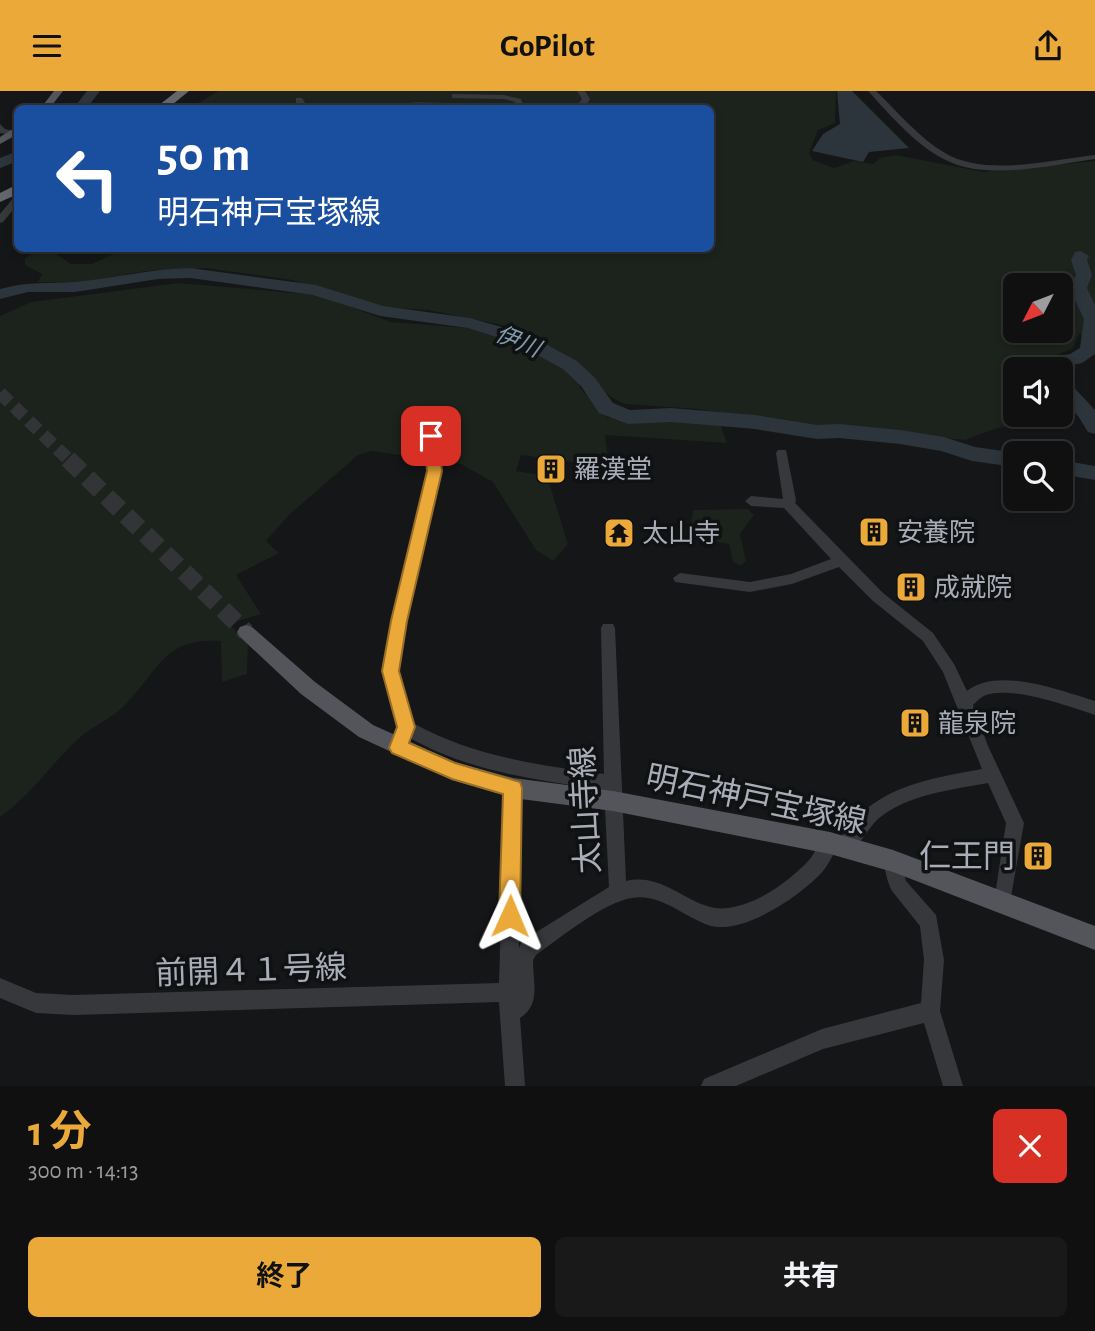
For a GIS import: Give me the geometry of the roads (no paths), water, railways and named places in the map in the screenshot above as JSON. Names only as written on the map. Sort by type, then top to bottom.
[{"type":"highway","points":[[156,105],[167,91]]},
{"type":"highway","points":[[156,105],[173,91]]},
{"type":"highway","points":[[157,105],[186,91]]},
{"type":"main road","points":[[47,105],[59,91]]},
{"type":"main road","points":[[61,105],[73,91]]},
{"type":"main road","points":[[0,151],[14,136]]},
{"type":"main road","name":"明石神戸宝塚線","points":[[246,632],[308,688],[366,731],[452,771],[513,788],[612,792],[838,845],[893,861],[1095,938]]},
{"type":"street","points":[[580,91],[586,99],[580,105]]},
{"type":"street","points":[[872,91],[941,155],[956,162],[994,167],[1095,157]]},
{"type":"street","points":[[455,96],[504,97],[518,101],[520,105]]},
{"type":"street","points":[[299,100],[301,105]]},
{"type":"street","points":[[0,126],[2,131],[14,134]]},
{"type":"street","points":[[0,220],[14,203]]},
{"type":"street","points":[[398,748],[406,727],[391,671],[399,621],[435,471],[431,436]]},
{"type":"street","points":[[782,453],[788,504],[878,597],[928,637],[949,669],[1015,823],[1003,902]]},
{"type":"street","points":[[751,501],[788,504]]},
{"type":"street","points":[[680,578],[750,587],[792,579],[841,561]]},
{"type":"street","name":"太山寺線","points":[[509,1014],[524,1004],[523,959],[529,948],[606,897],[618,892],[612,792],[608,628]]},
{"type":"street","points":[[965,703],[981,689],[994,687],[1054,696],[1095,708]]},
{"type":"street","points":[[406,727],[422,737],[471,756],[612,792]]},
{"type":"street","points":[[618,892],[646,887],[671,895],[714,918],[731,918],[750,912],[792,885],[873,811],[892,799],[993,774]]},
{"type":"street","points":[[513,788],[508,992],[515,1086]]},
{"type":"street","points":[[893,861],[898,885],[929,922],[934,960],[929,1011],[953,1086]]},
{"type":"street","name":"前開４１号線","points":[[0,988],[36,1003],[73,1005],[508,992]]},
{"type":"street","points":[[711,1086],[822,1039],[929,1011]]},
{"type":"waterway","name":"伊川","points":[[82,105],[94,91]]},
{"type":"waterway","name":"伊川","points":[[0,164],[14,157]]},
{"type":"waterway","points":[[1073,359],[1089,350],[1093,319],[1078,288],[1084,275],[1079,260],[1081,256]]},
{"type":"waterway","name":"伊川","points":[[0,294],[28,287],[75,287],[158,274],[190,273],[316,290],[380,311],[470,323],[522,339],[570,365],[588,382],[606,408],[628,417],[671,415],[755,422],[817,432],[839,431],[900,437],[1003,458]]},
{"type":"waterway","points":[[1073,398],[1095,427]]},
{"type":"waterway","name":"伊川","points":[[1073,469],[1095,473]]},
{"type":"tunnel","points":[[0,393],[69,460]]},
{"type":"tunnel","points":[[68,459],[246,632]]},
{"type":"place","name":"羅漢堂","points":[[551,469]]},
{"type":"place","name":"安養院","points":[[874,532]]},
{"type":"place","name":"太山寺","points":[[619,533]]},
{"type":"place","name":"成就院","points":[[911,587]]},
{"type":"place","name":"龍泉院","points":[[915,723]]},
{"type":"place","name":"仁王門","points":[[1038,856]]}]
